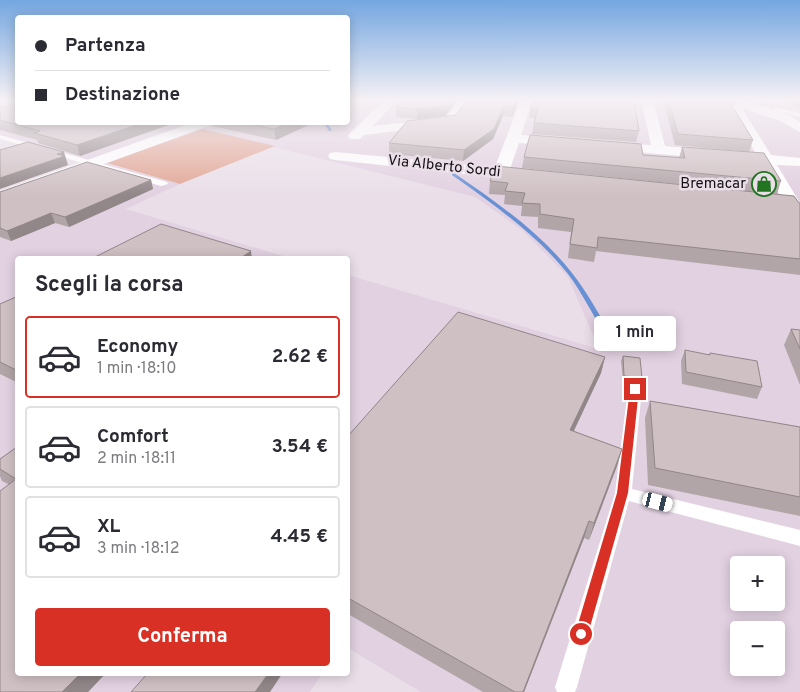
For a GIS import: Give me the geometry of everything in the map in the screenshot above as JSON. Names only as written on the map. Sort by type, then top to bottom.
[{"type":"street","points":[[0,197],[182,131]]},
{"type":"street","name":"Via Alberto Sordi","points":[[360,131],[335,156],[540,177]]},
{"type":"street","points":[[501,173],[515,131]]},
{"type":"street","points":[[655,131],[659,150]]},
{"type":"street","points":[[749,131],[792,202],[772,200]]},
{"type":"street","points":[[513,138],[800,162]]},
{"type":"lane","points":[[0,137],[164,184]]},
{"type":"lane","points":[[566,687],[623,493],[635,389]]},
{"type":"lane","points":[[623,493],[800,538]]},
{"type":"shaded area","points":[[0,131],[196,131],[108,164],[180,184],[126,209],[283,256],[15,256],[15,676],[321,676],[310,692],[0,692],[0,201],[94,166],[0,139]]},
{"type":"shaded area","points":[[196,131],[212,131],[275,146],[180,184],[107,163]]},
{"type":"shaded area","points":[[211,131],[800,131],[800,692],[421,692],[350,649],[350,276],[599,349],[568,277],[522,230],[475,197]]},
{"type":"building","points":[[39,131],[118,131],[77,145],[34,133]]},
{"type":"building","points":[[399,131],[491,131],[464,150],[389,143]]},
{"type":"building","points":[[677,131],[748,131],[753,140],[678,134]]},
{"type":"building","points":[[530,135],[641,144],[643,155],[685,158],[682,147],[764,153],[781,181],[524,157]]},
{"type":"building","points":[[28,142],[64,152],[57,154],[65,156],[0,178],[0,150]]},
{"type":"building","points":[[87,162],[151,180],[65,217],[51,213],[7,231],[0,228],[0,192]]},
{"type":"building","points":[[496,166],[794,196],[800,203],[800,259],[598,237],[597,248],[570,244],[574,219],[540,214],[540,204],[522,203],[525,193],[505,191],[508,183],[490,181]]},
{"type":"building","points":[[161,224],[251,251],[244,256],[97,256]]},
{"type":"building","points":[[15,297],[15,370],[0,362],[0,304]]},
{"type":"building","points":[[458,312],[605,357],[570,430],[622,449],[594,523],[589,521],[523,692],[515,692],[350,599],[350,434]]},
{"type":"building","points":[[791,329],[800,330],[800,349]]},
{"type":"building","points":[[685,350],[757,361],[762,387],[686,372]]},
{"type":"building","points":[[623,356],[640,358],[642,378],[624,376]]},
{"type":"building","points":[[650,401],[800,427],[800,497],[655,468]]},
{"type":"building","points":[[15,448],[15,478],[0,469],[0,459]]},
{"type":"building","points":[[15,480],[15,676],[78,676],[62,692],[0,692],[0,491]]},
{"type":"building","points":[[145,676],[267,676],[255,692],[131,692]]},
{"type":"waterway","points":[[453,174],[511,216],[550,251],[587,298],[608,335]]},
{"type":"place","name":"Bremacar","points":[[764,184]]},
{"type":"route","points":[[581,634],[623,493],[635,389]]}]
